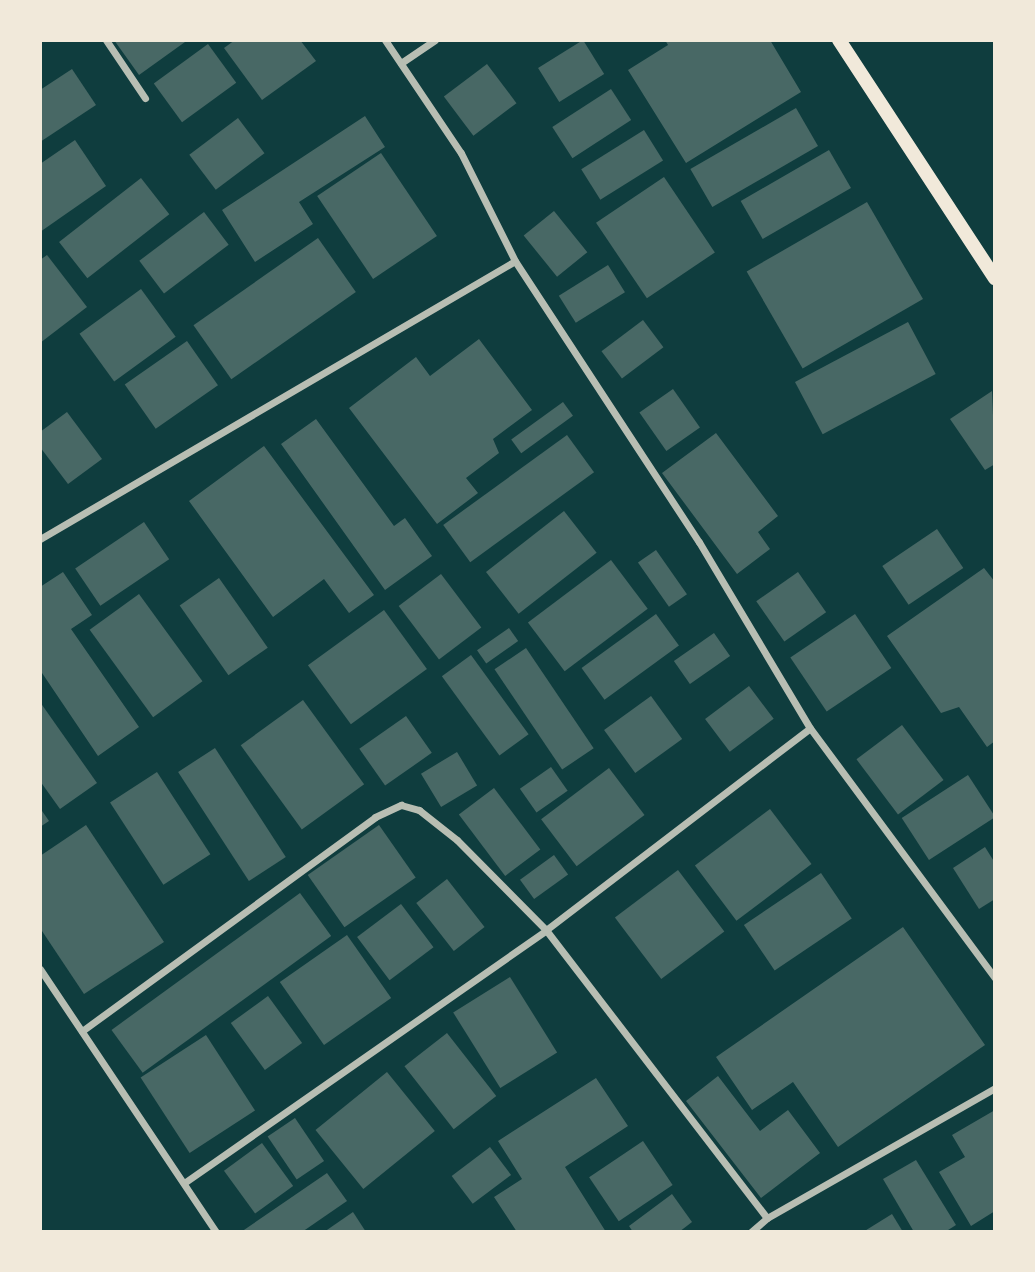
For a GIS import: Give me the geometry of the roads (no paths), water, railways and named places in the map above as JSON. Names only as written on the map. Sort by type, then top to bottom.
[{"type":"main road","points":[[839,40],[995,278]]},
{"type":"street","points":[[106,40],[145,98]]},
{"type":"street","points":[[385,40],[461,153],[515,261],[699,542],[810,729],[995,978]]},
{"type":"street","points":[[401,63],[435,40]]},
{"type":"street","points":[[40,539],[515,261]]},
{"type":"street","points":[[184,1183],[546,930],[810,729]]},
{"type":"street","points":[[82,1031],[375,817],[401,805],[419,810],[457,840],[546,930],[767,1219]]},
{"type":"street","points":[[40,969],[216,1232]]},
{"type":"street","points":[[751,1232],[767,1219],[995,1088]]}]
